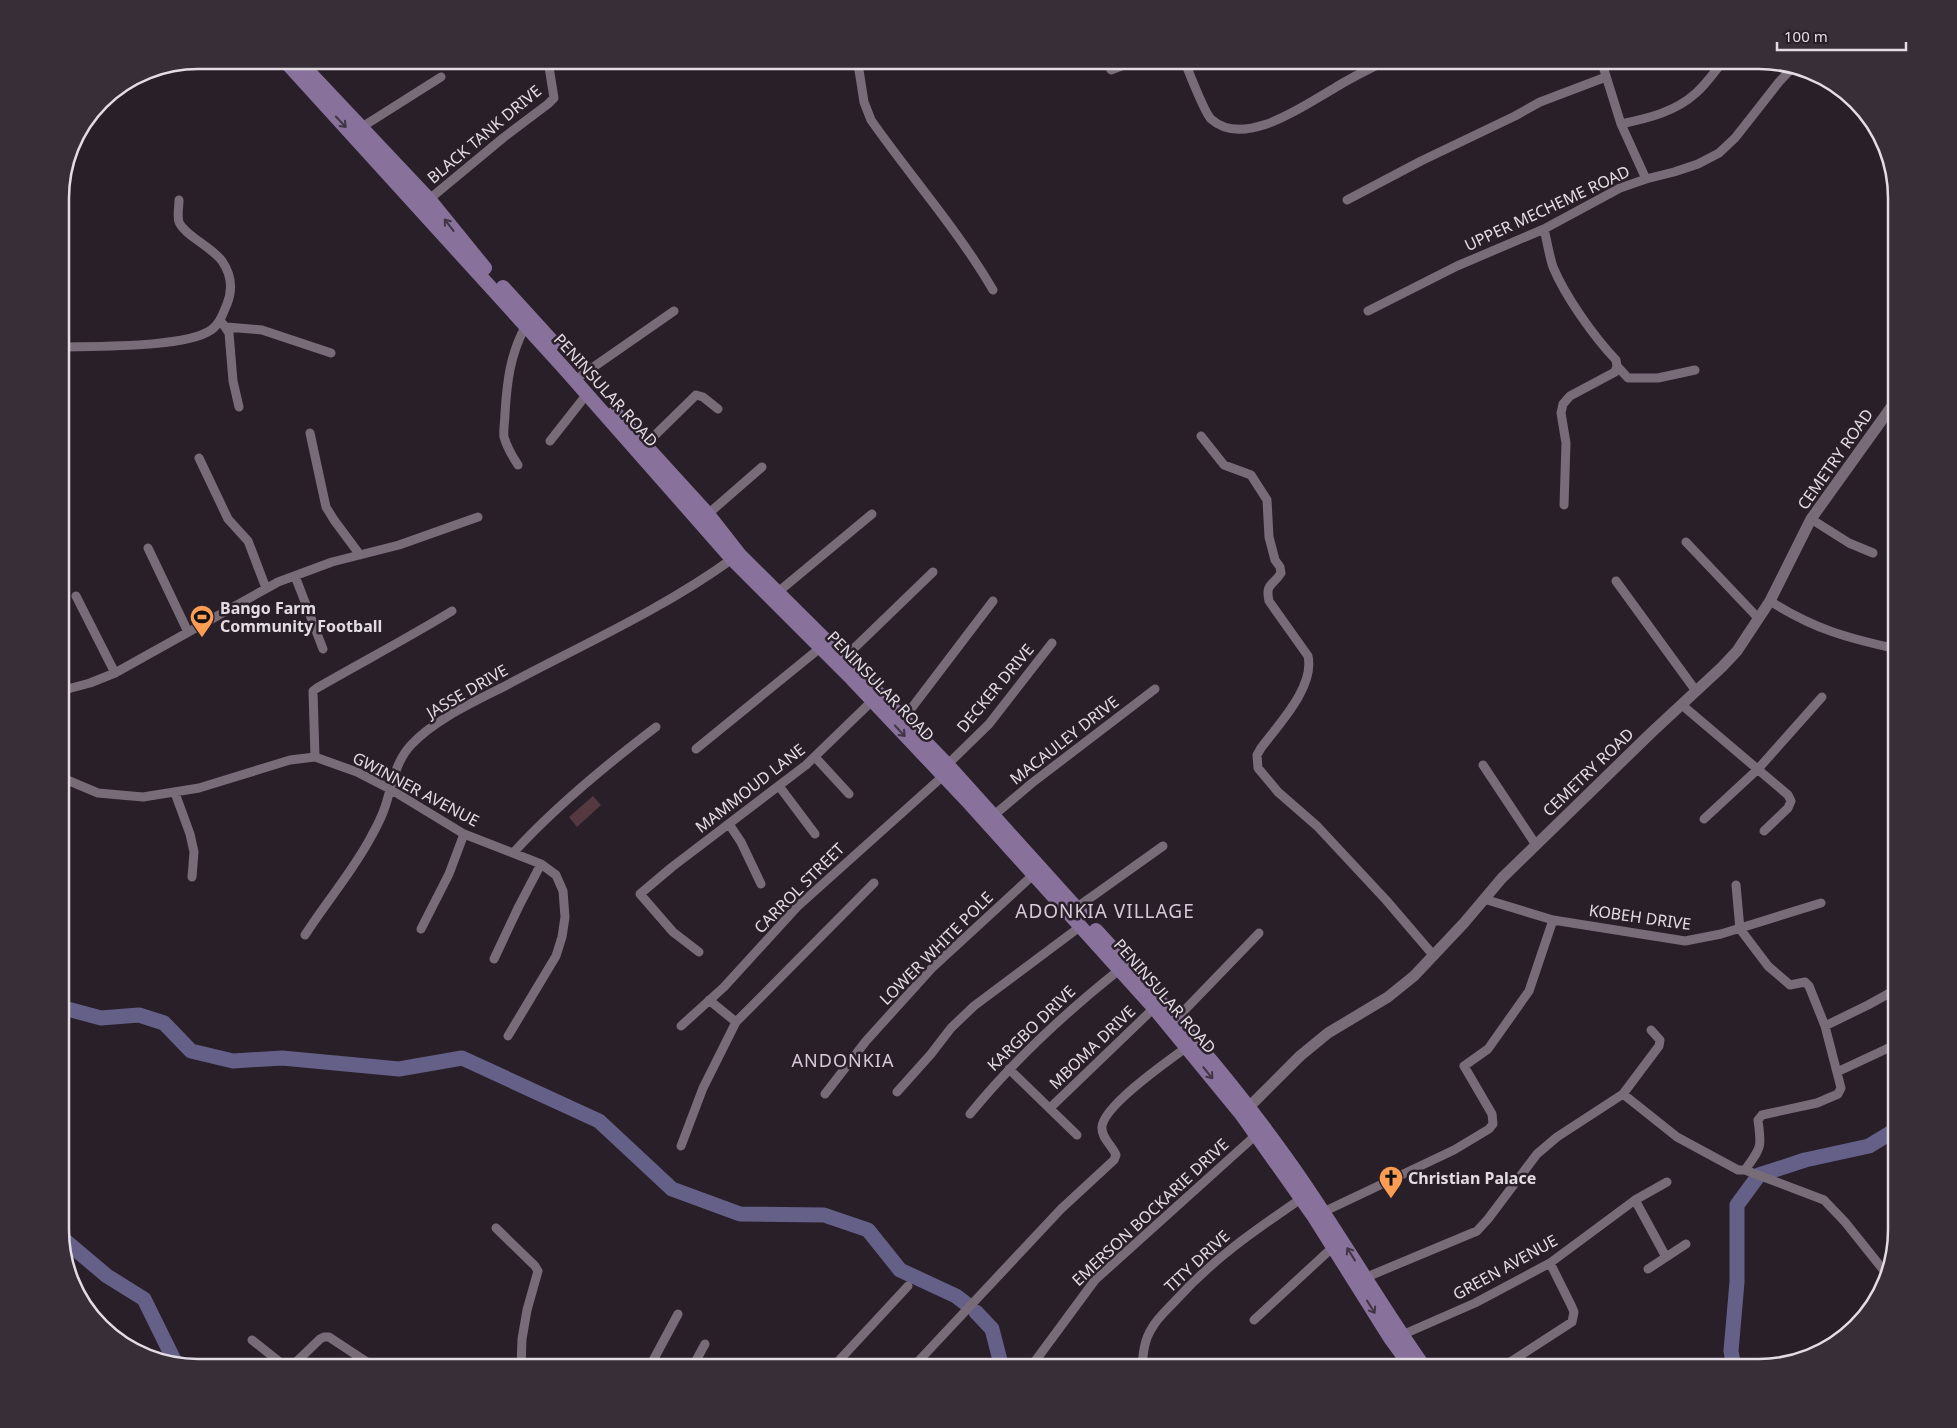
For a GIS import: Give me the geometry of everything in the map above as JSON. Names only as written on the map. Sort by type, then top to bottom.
[{"type":"main road","name":"PENINSULAR ROAD","points":[[293,69],[479,261],[646,444],[708,514],[740,555],[904,718],[943,771],[1245,1111],[1256,1135],[1302,1198],[1319,1214],[1332,1247],[1361,1280],[1390,1338],[1405,1359]]},
{"type":"main road","name":"PENINSULAR ROAD","points":[[307,69],[362,127],[525,327],[587,394],[732,559],[943,771],[994,816],[1176,1019],[1319,1214],[1361,1280],[1419,1359]]},
{"type":"street","name":"BLACK TANK DRIVE","points":[[424,204],[554,98],[549,69]]},
{"type":"street","points":[[858,69],[864,102],[870,120],[948,223],[993,290]]},
{"type":"street","points":[[1188,69],[1210,117],[1223,127],[1238,129],[1278,120],[1371,69]]},
{"type":"street","points":[[1604,69],[1622,124],[1646,179]]},
{"type":"street","points":[[1622,124],[1673,109],[1686,101],[1704,85],[1717,69]]},
{"type":"street","name":"UPPER MECHEME ROAD","points":[[1368,311],[1457,266],[1544,229],[1620,188],[1698,164],[1719,153],[1735,138],[1778,82],[1788,72]]},
{"type":"street","points":[[362,127],[441,77]]},
{"type":"street","points":[[1347,200],[1540,102],[1606,77]]},
{"type":"street","points":[[179,200],[178,221],[181,226],[205,244],[221,260],[230,276],[230,296],[223,324],[229,333],[233,381],[239,407]]},
{"type":"street","points":[[1544,229],[1553,266],[1560,280],[1587,325],[1616,360],[1617,366],[1615,372],[1570,396],[1562,404],[1561,413],[1566,443],[1564,505]]},
{"type":"street","points":[[582,375],[674,311]]},
{"type":"street","points":[[69,347],[155,344],[198,336],[223,324],[262,330],[331,353]]},
{"type":"street","points":[[518,465],[510,452],[504,436],[508,378],[516,344],[525,327]]},
{"type":"street","points":[[1617,366],[1628,378],[1658,378],[1695,370]]},
{"type":"street","points":[[550,441],[587,394]]},
{"type":"street","points":[[646,444],[696,395],[703,397],[718,409]]},
{"type":"street","name":"CEMETRY ROAD","points":[[1245,1111],[1300,1056],[1328,1033],[1388,997],[1414,976],[1536,845],[1737,651],[1770,601],[1812,519],[1888,412]]},
{"type":"street","points":[[310,433],[326,507],[360,555]]},
{"type":"street","points":[[1201,436],[1224,465],[1251,475],[1267,500],[1269,537],[1275,560],[1281,573],[1269,585],[1267,591],[1269,600],[1308,656],[1309,663],[1299,696],[1257,755],[1258,768],[1278,792],[1317,826],[1386,900],[1434,956]]},
{"type":"street","points":[[200,458],[228,519],[248,541],[266,588]]},
{"type":"street","points":[[708,514],[762,467]]},
{"type":"street","points":[[778,592],[872,514]]},
{"type":"street","points":[[69,689],[115,673],[266,588],[332,562],[399,545],[478,517]]},
{"type":"street","points":[[1812,519],[1849,543],[1872,553]]},
{"type":"street","points":[[1686,542],[1759,619]]},
{"type":"street","points":[[148,548],[188,632]]},
{"type":"street","name":"JASSE DRIVE","points":[[304,935],[350,871],[371,836],[385,807],[402,757],[411,745],[429,730],[466,707],[680,593],[732,559]]},
{"type":"street","points":[[844,658],[933,572]]},
{"type":"street","points":[[295,576],[323,649]]},
{"type":"street","points":[[1616,581],[1696,691]]},
{"type":"street","points":[[76,596],[115,673]]},
{"type":"street","points":[[904,718],[993,601]]},
{"type":"street","points":[[1770,601],[1813,626],[1862,642],[1888,647]]},
{"type":"street","points":[[316,757],[312,695],[316,688],[369,657],[396,645],[452,611]]},
{"type":"street","name":"DECKER DRIVE","points":[[943,771],[1000,712],[1052,643]]},
{"type":"street","points":[[696,749],[820,648]]},
{"type":"street","name":"MACAULEY DRIVE","points":[[994,816],[1032,783],[1154,689]]},
{"type":"street","points":[[1704,819],[1758,769],[1822,697]]},
{"type":"street","name":"MAMMOUD LANE","points":[[699,952],[673,932],[640,894],[816,757],[872,701]]},
{"type":"street","points":[[1682,705],[1788,795],[1791,801],[1788,808],[1764,831]]},
{"type":"street","points":[[514,852],[549,816],[656,727]]},
{"type":"street","name":"GWINNER AVENUE","points":[[69,781],[88,790],[111,796],[143,797],[198,788],[290,760],[316,757],[357,772],[390,789],[464,834],[541,864],[556,875],[563,891],[565,917],[562,937],[556,956],[508,1036]]},
{"type":"street","points":[[816,757],[849,794]]},
{"type":"street","points":[[1483,765],[1536,845]]},
{"type":"street","name":"CARROL STREET","points":[[681,1026],[730,980],[797,907],[943,771]]},
{"type":"street","points":[[779,786],[815,834]]},
{"type":"street","points":[[175,793],[190,834],[194,852],[192,877]]},
{"type":"street","points":[[729,824],[761,884]]},
{"type":"street","points":[[421,929],[449,874],[464,834]]},
{"type":"street","points":[[1076,908],[1163,846]]},
{"type":"street","points":[[494,960],[541,864]]},
{"type":"street","name":"LOWER WHITE POLE","points":[[826,1094],[872,1035],[932,968],[1034,875]]},
{"type":"street","points":[[681,1146],[703,1088],[736,1022],[874,883]]},
{"type":"street","points":[[1736,885],[1740,929],[1768,966],[1782,978],[1790,984],[1806,982],[1810,986],[1825,1026],[1841,1088],[1833,1098],[1762,1115],[1758,1120],[1759,1151],[1748,1171]]},
{"type":"street","name":"KOBEH DRIVE","points":[[1484,899],[1553,920],[1685,942],[1740,929],[1821,903]]},
{"type":"street","points":[[1319,1214],[1454,1150],[1490,1129],[1493,1124],[1492,1114],[1464,1066],[1488,1049],[1529,991],[1553,920]]},
{"type":"street","points":[[897,1092],[951,1028],[974,1006],[1081,926]]},
{"type":"street","points":[[1176,1019],[1259,933]]},
{"type":"street","name":"KARGBO DRIVE","points":[[970,1114],[1010,1069],[1080,1000],[1118,970]]},
{"type":"street","points":[[1825,1026],[1888,993]]},
{"type":"street","points":[[709,1000],[736,1022]]},
{"type":"street","name":"MBOMA DRIVE","points":[[1050,1108],[1154,1008]]},
{"type":"street","points":[[1361,1280],[1477,1231],[1537,1154],[1557,1137],[1623,1094],[1659,1046],[1660,1040],[1651,1030]]},
{"type":"street","points":[[920,1359],[1061,1209],[1114,1160],[1116,1154],[1103,1135],[1103,1122],[1135,1086],[1187,1047]]},
{"type":"street","points":[[1836,1072],[1888,1048]]},
{"type":"street","points":[[1010,1069],[1077,1134]]},
{"type":"street","points":[[1623,1094],[1676,1137],[1729,1166],[1738,1170],[1748,1171],[1824,1200],[1845,1222],[1882,1269]]},
{"type":"street","name":"EMERSON BOCKARIE DRIVE","points":[[1037,1359],[1095,1280],[1154,1228],[1231,1155],[1256,1135]]},
{"type":"street","name":"GREEN AVENUE","points":[[1402,1335],[1476,1302],[1550,1263],[1635,1200],[1667,1182]]},
{"type":"street","name":"TITY DRIVE","points":[[1143,1359],[1144,1349],[1152,1328],[1188,1287],[1212,1263],[1248,1234],[1302,1198]]},
{"type":"street","points":[[1635,1200],[1666,1257]]},
{"type":"street","points":[[496,1228],[538,1271],[527,1310],[522,1339],[521,1359]]},
{"type":"street","points":[[1648,1269],[1686,1244]]},
{"type":"street","points":[[1254,1320],[1332,1247]]},
{"type":"street","points":[[1516,1359],[1569,1326],[1572,1322],[1574,1312],[1550,1263]]},
{"type":"street","points":[[840,1359],[908,1286]]},
{"type":"street","points":[[654,1359],[678,1314]]},
{"type":"street","points":[[299,1359],[320,1339],[329,1337],[360,1359]]},
{"type":"street","points":[[252,1340],[276,1359]]},
{"type":"street","points":[[697,1359],[706,1344]]},
{"type":"shaded area","points":[[593,796],[601,805],[577,827],[569,817]]},
{"type":"waterway","points":[[69,1009],[101,1018],[139,1015],[164,1023],[191,1051],[233,1061],[282,1058],[399,1069],[462,1058],[599,1121],[672,1189],[740,1214],[824,1215],[868,1230],[900,1270],[956,1296],[969,1306]]},
{"type":"waterway","points":[[1732,1359],[1731,1351],[1737,1282],[1737,1205],[1759,1175],[1805,1160],[1869,1146],[1888,1134]]},
{"type":"waterway","points":[[70,1244],[107,1276],[144,1299],[172,1357]]},
{"type":"waterway","points":[[976,1312],[992,1329],[1000,1359]]},
{"type":"place","name":"Bango Farm Community Football","points":[[202,638]]},
{"type":"place","name":"Christian Palace","points":[[1391,1199]]},
{"type":"district","name":"ADONKIA VILLAGE","points":[[1105,911]]},
{"type":"district","name":"ANDONKIA","points":[[843,1060]]}]
